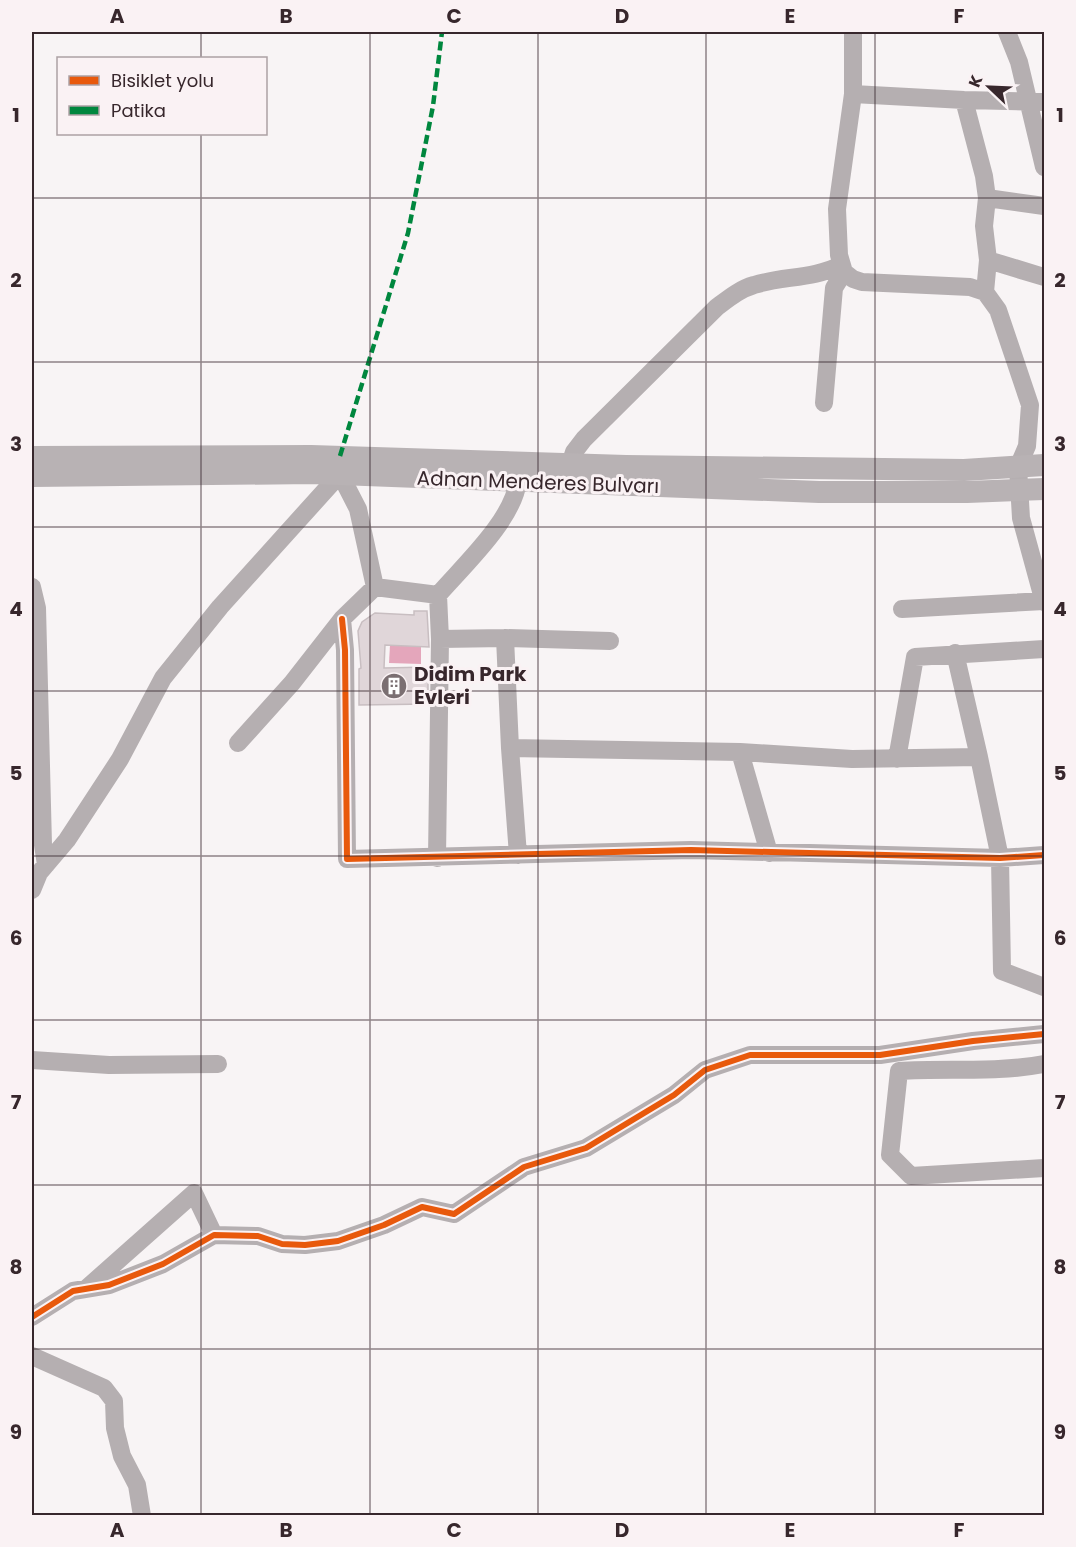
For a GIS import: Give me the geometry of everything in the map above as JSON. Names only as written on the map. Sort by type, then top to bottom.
[{"type":"main road","name":"Adnan Menderes Bulvarı","points":[[32,457],[290,455],[570,464],[964,470],[1044,465]]},
{"type":"main road","name":"Adnan Menderes Bulvarı","points":[[32,476],[340,474],[819,492],[1044,489]]},
{"type":"street","points":[[824,403],[834,288],[842,269],[839,255],[837,209],[853,94],[853,32]]},
{"type":"street","points":[[1007,32],[1037,101],[1044,166]]},
{"type":"street","points":[[853,94],[1037,101]]},
{"type":"street","points":[[964,100],[984,176],[987,198],[984,226],[988,260],[985,292]]},
{"type":"street","points":[[987,198],[1044,206]]},
{"type":"street","points":[[988,260],[1044,277]]},
{"type":"street","points":[[842,269],[853,279],[862,282],[970,287],[985,292],[998,310],[1030,405],[1027,446],[1018,467],[1021,518],[1044,602],[902,609]]},
{"type":"street","points":[[570,464],[574,452],[589,433],[717,306],[738,291],[754,284],[842,269]]},
{"type":"street","points":[[32,890],[39,873],[67,840],[120,759],[163,678],[220,607],[340,474],[357,509],[375,587]]},
{"type":"street","points":[[437,858],[440,639],[438,595],[504,517],[514,501],[519,481]]},
{"type":"street","points":[[32,587],[36,608],[44,831],[37,844],[46,865]]},
{"type":"street","points":[[375,587],[438,595]]},
{"type":"street","points":[[238,743],[291,683],[342,619],[375,587]]},
{"type":"street","points":[[342,619],[345,650],[346,859],[691,850],[1000,858],[1044,855]]},
{"type":"street","points":[[506,638],[510,748],[518,855]]},
{"type":"street","points":[[440,639],[610,641]]},
{"type":"street","points":[[897,759],[915,657],[955,653],[1044,650]]},
{"type":"street","points":[[955,653],[1000,858],[1002,971],[1044,987]]},
{"type":"street","points":[[510,748],[740,752],[852,759],[979,757]]},
{"type":"street","points":[[740,752],[769,853]]},
{"type":"street","points":[[32,1317],[73,1291],[109,1285],[163,1264],[214,1235],[258,1236],[282,1244],[305,1245],[338,1241],[384,1225],[422,1208],[454,1214],[524,1167],[586,1148],[674,1095],[705,1070],[750,1055],[880,1055],[1044,1034]]},
{"type":"street","points":[[931,1048],[934,1069]]},
{"type":"street","points":[[32,1060],[109,1065],[218,1064]]},
{"type":"street","points":[[1044,1064],[1015,1070],[899,1071],[890,1155],[911,1176],[1044,1168]]},
{"type":"street","points":[[87,1288],[194,1193],[214,1235]]},
{"type":"street","points":[[32,1356],[104,1388],[114,1401],[115,1428],[122,1456],[137,1485],[142,1515]]},
{"type":"shaded area","points":[[390,645],[421,646],[421,664],[389,663]]},
{"type":"building","points":[[414,611],[427,611],[429,647],[385,645],[384,668],[428,667],[428,704],[359,705],[359,669],[361,668],[358,631],[362,622],[375,613],[414,615]]},
{"type":"marked path","points":[[340,456],[408,233],[433,106],[442,32]]},
{"type":"cycle path","points":[[342,619],[345,650],[347,859],[691,850],[1000,858],[1044,855]]},
{"type":"cycle path","points":[[32,1317],[73,1291],[109,1285],[163,1264],[214,1235],[258,1236],[282,1244],[305,1245],[338,1241],[384,1225],[422,1207],[454,1214],[524,1167],[586,1148],[674,1095],[705,1070],[750,1055],[880,1055],[973,1041],[1044,1034]]},
{"type":"place","name":"Didim Park Evleri","points":[[394,686]]}]
